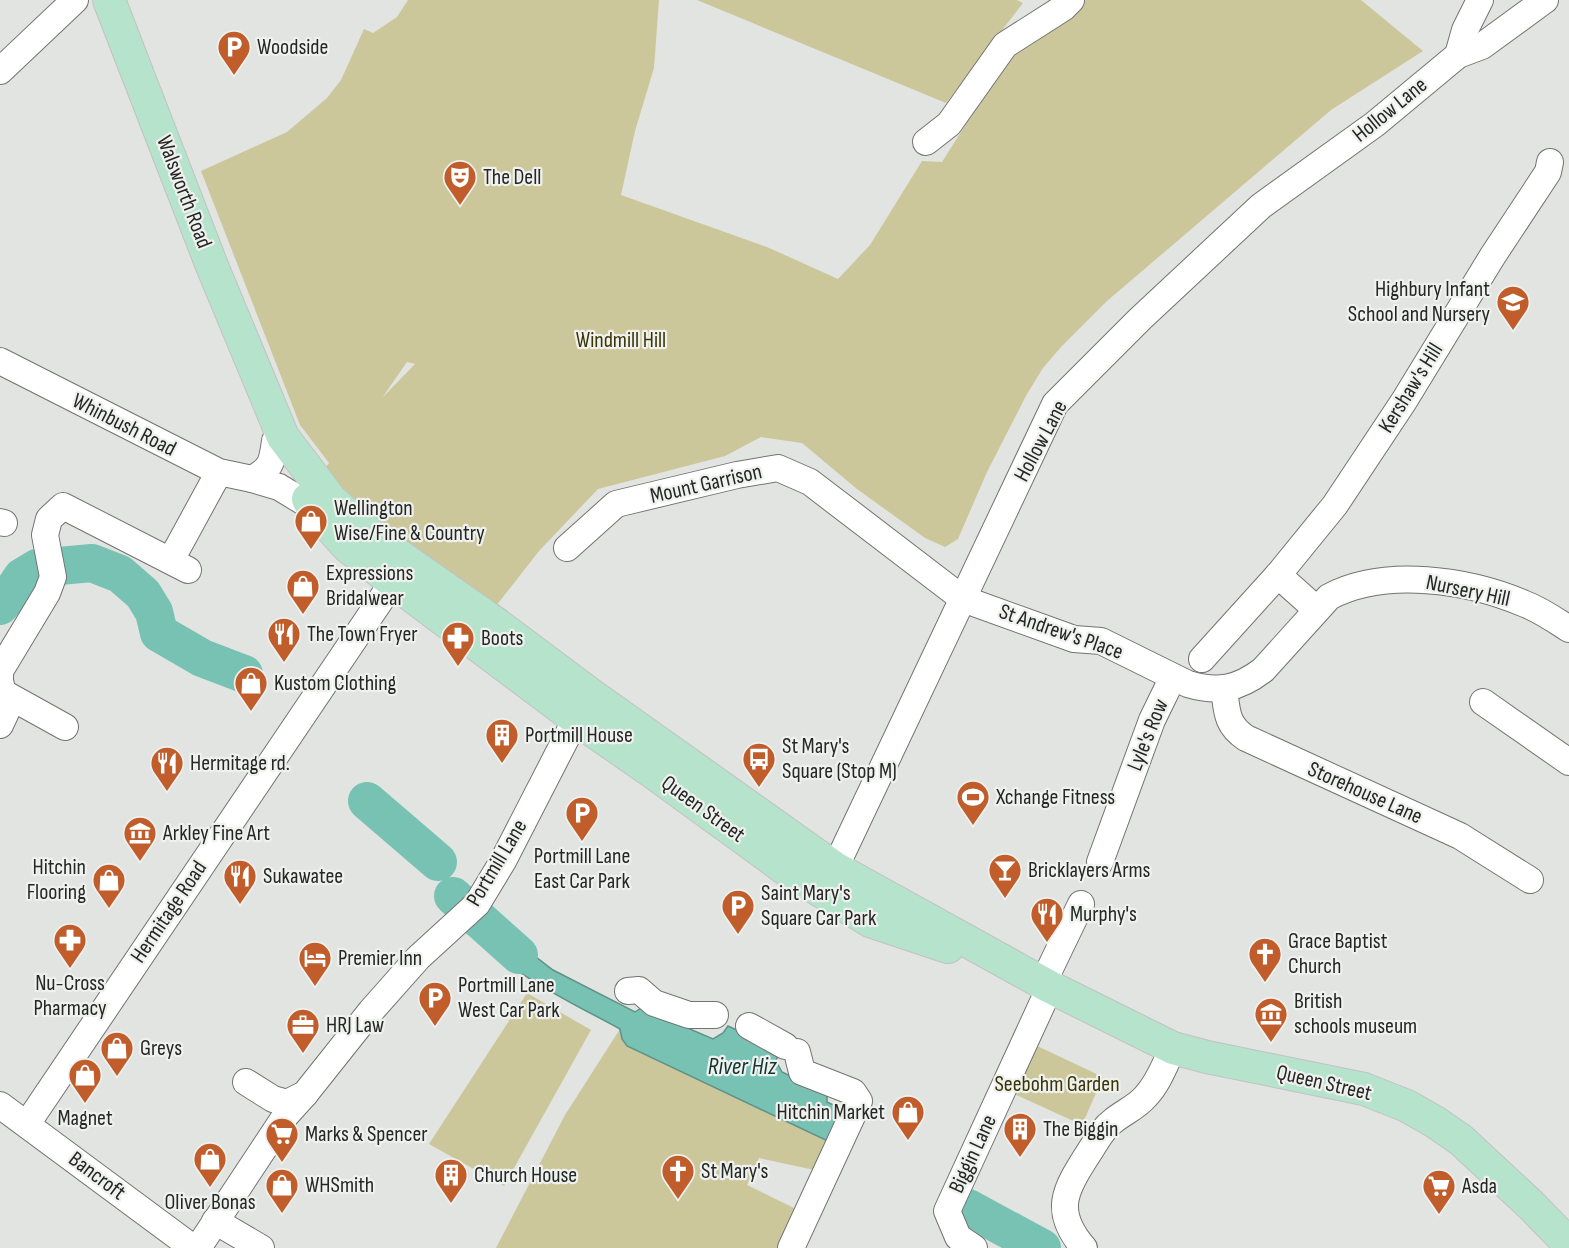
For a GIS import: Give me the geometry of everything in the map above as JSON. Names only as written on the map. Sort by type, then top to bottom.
[{"type":"main road","name":"Walsworth Road","points":[[110,0],[212,266],[283,437],[331,500],[377,540],[400,571]]},
{"type":"main road","name":"Walsworth Road","points":[[261,383],[275,441],[312,507],[347,546],[400,571]]},
{"type":"main road","name":"Queen Street","points":[[400,571],[498,624],[651,771],[791,873],[829,880],[870,921],[968,954],[1047,985],[1173,1048],[1364,1089],[1407,1106],[1461,1140],[1569,1244]]},
{"type":"street","points":[[0,71],[75,0]]},
{"type":"street","points":[[927,142],[949,124],[1005,45],[1063,8],[1071,0]]},
{"type":"street","points":[[1458,55],[1465,30],[1480,0]]},
{"type":"street","name":"Hollow Lane","points":[[829,880],[1055,404],[1140,319],[1261,206],[1375,124],[1458,55],[1482,46],[1545,0]]},
{"type":"street","name":"Kershaw's Hill","points":[[1202,659],[1278,575],[1335,505],[1398,411],[1492,257],[1548,172],[1550,162]]},
{"type":"street","name":"Whinbush Road","points":[[2,363],[219,472],[279,488],[312,507]]},
{"type":"street","points":[[252,479],[272,464],[275,441]]},
{"type":"street","name":"Mount Garrison","points":[[567,548],[616,504],[737,475],[778,468],[810,482],[963,599]]},
{"type":"street","points":[[0,725],[7,710],[0,670],[47,593],[51,568],[45,535],[49,519],[63,506],[180,565],[219,472]]},
{"type":"street","name":"Hermitage Road","points":[[27,1124],[400,571]]},
{"type":"street","points":[[1278,575],[1316,609]]},
{"type":"street","name":"Nursery Hill","points":[[1224,689],[1240,685],[1263,670],[1329,597],[1343,589],[1360,586],[1407,579],[1485,590],[1526,604],[1569,629]]},
{"type":"street","name":"St Andrew's Place","points":[[963,599],[1074,639],[1101,641],[1188,684],[1202,688],[1224,689]]},
{"type":"street","name":"Lyle's Row","points":[[1100,862],[1152,720],[1173,677]]},
{"type":"street","points":[[1,684],[65,727]]},
{"type":"street","name":"Storehouse Lane","points":[[1224,689],[1227,714],[1234,731],[1460,836],[1530,880]]},
{"type":"street","points":[[1483,702],[1569,762]]},
{"type":"street","name":"Portmill Lane","points":[[196,1248],[286,1115],[371,1011],[418,958],[477,904],[503,861],[584,707]]},
{"type":"street","points":[[1047,985],[1081,904]]},
{"type":"street","name":"Biggin Lane","points":[[974,1248],[958,1237],[947,1211],[1047,985]]},
{"type":"street","points":[[628,991],[639,990],[654,1003],[689,1015],[720,1016],[750,1023],[791,1049],[802,1072],[854,1092],[855,1110],[791,1248]]},
{"type":"street","points":[[1084,1248],[1067,1223],[1064,1204],[1073,1176],[1104,1129],[1149,1093],[1156,1084],[1173,1048]]},
{"type":"street","points":[[246,1082],[273,1099],[287,1103],[305,1094]]},
{"type":"street","name":"Bancroft","points":[[0,1105],[196,1248]]},
{"type":"street","points":[[215,1221],[261,1248]]},
{"type":"green space","name":"Windmill Hill","points":[[408,0],[659,0],[654,68],[635,131],[621,195],[767,247],[838,279],[870,245],[922,161],[942,162],[1007,59],[1071,15],[1085,0],[1361,0],[1423,51],[1331,110],[1107,301],[1061,347],[1043,368],[1027,394],[987,472],[958,539],[945,547],[925,538],[857,489],[802,443],[761,437],[725,456],[598,489],[539,551],[496,606],[440,569],[319,476],[329,463],[300,425],[201,171],[287,132],[327,98],[341,80],[364,29],[373,33],[397,17]],"holes":[[[407,362],[415,364],[382,398]]]},
{"type":"green space","points":[[697,0],[1017,0],[1023,3],[946,103]]},
{"type":"green space","points":[[527,993],[591,1030],[504,1186],[429,1144]]},
{"type":"green space","points":[[620,1029],[622,1039],[627,1046],[832,1143],[819,1171],[759,1158],[747,1185],[802,1212],[781,1248],[496,1248],[565,1115]]},
{"type":"green space","name":"Seebohm Garden","points":[[1033,1044],[1103,1077],[1082,1125],[1010,1092]]},
{"type":"water","name":"River Hiz","points":[[487,918],[493,918],[527,950],[553,970],[635,1012],[641,1008],[713,1039],[723,1033],[728,1026],[780,1050],[776,1061],[782,1072],[827,1094],[827,1102],[846,1111],[832,1143],[627,1046],[622,1039],[620,1029],[538,984],[497,955],[484,940],[477,925]]},
{"type":"waterway","name":"River Hiz","points":[[0,606],[22,577],[37,568],[92,563],[120,574],[143,594],[154,612],[159,633],[202,658],[244,674]]},
{"type":"waterway","name":"River Hiz","points":[[367,801],[438,862]]},
{"type":"waterway","name":"River Hiz","points":[[453,896],[519,955]]},
{"type":"waterway","name":"River Hiz","points":[[968,1208],[1042,1248]]},
{"type":"place","name":"Woodside","points":[[234,76]]},
{"type":"place","name":"The Dell","points":[[460,206]]},
{"type":"place","name":"Highbury Infant School and Nursery","points":[[1513,331]]},
{"type":"place","name":"Wellington Wise/Fine & Country","points":[[311,550]]},
{"type":"place","name":"Expressions Bridalwear","points":[[303,615]]},
{"type":"place","name":"The Town Fryer","points":[[284,663]]},
{"type":"place","name":"Boots","points":[[458,667]]},
{"type":"place","name":"Kustom Clothing","points":[[251,712]]},
{"type":"place","name":"Portmill House","points":[[502,764]]},
{"type":"place","name":"St Mary's Square (Stop M)","points":[[759,788]]},
{"type":"place","name":"Hermitage rd.","points":[[167,792]]},
{"type":"place","name":"Xchange Fitness","points":[[973,826]]},
{"type":"place","name":"Portmill Lane East Car Park","points":[[582,842]]},
{"type":"place","name":"Arkley Fine Art","points":[[140,862]]},
{"type":"place","name":"Bricklayers Arms","points":[[1005,899]]},
{"type":"place","name":"Sukawatee","points":[[240,905]]},
{"type":"place","name":"Hitchin Flooring","points":[[109,909]]},
{"type":"place","name":"Saint Mary's Square Car Park","points":[[738,935]]},
{"type":"place","name":"Murphy's","points":[[1047,943]]},
{"type":"place","name":"Nu-Cross Pharmacy","points":[[70,969]]},
{"type":"place","name":"Grace Baptist Church","points":[[1265,983]]},
{"type":"place","name":"Premier Inn","points":[[315,987]]},
{"type":"place","name":"Portmill Lane West Car Park","points":[[435,1027]]},
{"type":"place","name":"British schools museum","points":[[1271,1043]]},
{"type":"place","name":"HRJ Law","points":[[303,1054]]},
{"type":"place","name":"Greys","points":[[117,1077]]},
{"type":"place","name":"Magnet","points":[[85,1104]]},
{"type":"place","name":"Hitchin Market","points":[[908,1141]]},
{"type":"place","name":"The Biggin","points":[[1020,1158]]},
{"type":"place","name":"Marks & Spencer","points":[[282,1163]]},
{"type":"place","name":"Oliver Bonas","points":[[210,1188]]},
{"type":"place","name":"St Mary's","points":[[678,1200]]},
{"type":"place","name":"Church House","points":[[451,1204]]},
{"type":"place","name":"WHSmith","points":[[282,1214]]},
{"type":"place","name":"Asda","points":[[1439,1215]]}]
